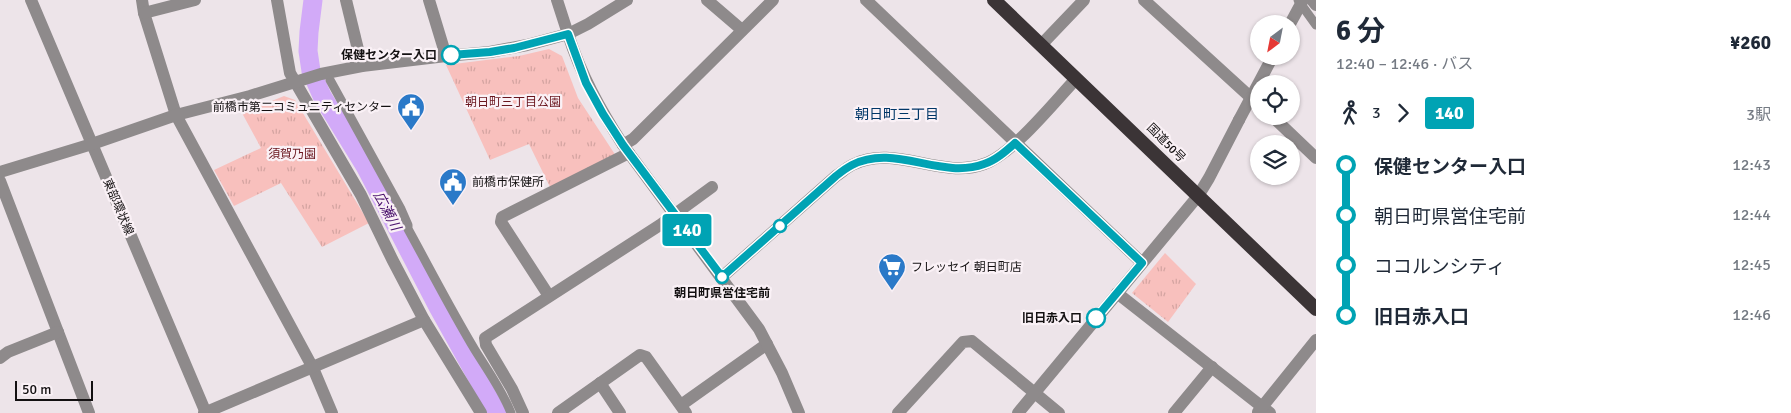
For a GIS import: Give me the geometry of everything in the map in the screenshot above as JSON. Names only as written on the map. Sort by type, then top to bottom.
[{"type":"highway","name":"国道50号","points":[[994,0],[1316,309]]},
{"type":"street","name":"東部環状線","points":[[31,0],[205,413]]},
{"type":"street","points":[[195,0],[143,6],[176,115],[312,368],[332,413]]},
{"type":"street","points":[[277,0],[290,73],[300,80],[424,320],[481,413]]},
{"type":"street","points":[[346,0],[362,66]]},
{"type":"street","points":[[428,0],[446,56]]},
{"type":"street","points":[[557,0],[586,83],[603,114],[626,149],[754,323],[782,372],[798,413]]},
{"type":"street","points":[[0,172],[92,144],[176,115],[250,96],[300,80],[326,77],[362,66],[490,52],[568,34],[628,0]]},
{"type":"street","points":[[707,0],[742,30]]},
{"type":"street","points":[[549,296],[501,222],[502,217],[626,149],[633,139],[773,0]]},
{"type":"street","points":[[866,0],[1142,263]]},
{"type":"street","points":[[1042,44],[1084,0]]},
{"type":"street","points":[[1144,0],[1250,96]]},
{"type":"street","points":[[1303,1],[1316,5]]},
{"type":"street","points":[[1295,15],[1303,1]]},
{"type":"street","points":[[1303,1],[1316,25]]},
{"type":"street","points":[[326,77],[401,209],[408,229],[429,268],[506,400],[511,413]]},
{"type":"street","points":[[722,277],[836,176],[852,165],[873,158],[890,157],[957,169],[983,164],[1001,155],[1015,143],[1076,79]]},
{"type":"street","points":[[1018,413],[1198,196],[1239,120],[1250,107]]},
{"type":"street","points":[[1281,125],[1316,158]]},
{"type":"street","points":[[0,181],[89,413]]},
{"type":"street","points":[[523,413],[512,389],[486,345],[485,338],[675,214],[712,187]]},
{"type":"street","points":[[1117,293],[1212,367],[1264,411],[1316,340]]},
{"type":"street","points":[[205,413],[424,320]]},
{"type":"street","points":[[0,358],[8,352],[58,332]]},
{"type":"street","points":[[898,413],[963,342],[972,341],[1058,413]]},
{"type":"street","points":[[558,413],[642,355],[646,357],[683,409],[767,344]]},
{"type":"street","points":[[1174,413],[1212,367]]},
{"type":"street","points":[[600,384],[620,413]]},
{"type":"green space","name":"朝日町三丁目公園","points":[[549,49],[562,56],[578,98],[616,156],[551,189],[529,144],[490,160],[446,65],[519,56]]},
{"type":"green space","name":"須賀乃園","points":[[284,96],[295,100],[369,223],[322,247],[281,183],[234,206],[214,170],[261,148],[242,113]]},
{"type":"green space","points":[[1165,253],[1196,284],[1168,322],[1132,293]]},
{"type":"waterway","name":"広瀬川","points":[[313,0],[308,51],[311,71],[322,96],[365,166],[438,307],[497,413]]},
{"type":"bus line","name":"140","points":[[451,55],[514,48],[568,34],[586,83],[603,114],[623,145],[722,277],[836,176],[852,165],[873,158],[890,157],[957,169],[983,164],[1001,155],[1015,143],[1132,256],[1142,263],[1096,318]]},
{"type":"place","name":"保健センター入口","points":[[451,55]]},
{"type":"place","name":"前橋市第二コミュニティセンター","points":[[411,131]]},
{"type":"place","name":"前橋市保健所","points":[[453,206]]},
{"type":"place","name":"朝日町県営住宅前","points":[[722,277]]},
{"type":"place","name":"フレッセイ 朝日町店","points":[[892,291]]},
{"type":"place","name":"旧日赤入口","points":[[1096,318]]},
{"type":"district","name":"朝日町三丁目","points":[[897,114]]}]
